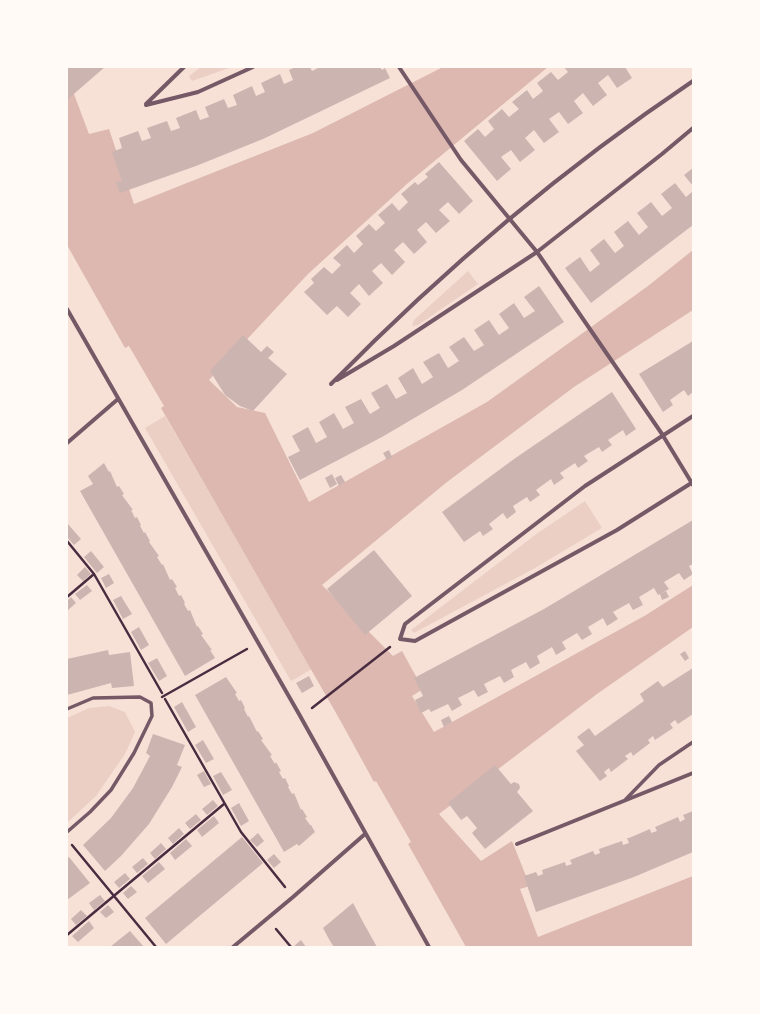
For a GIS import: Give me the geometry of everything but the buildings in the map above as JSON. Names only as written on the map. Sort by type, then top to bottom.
[{"type":"street","points":[[184,67],[146,105],[198,92],[252,67]]},
{"type":"street","points":[[399,67],[461,160],[537,252],[662,434],[692,483],[617,530],[415,641],[400,639],[405,624],[585,486],[662,434],[693,416]]},
{"type":"street","points":[[693,81],[638,118],[510,218],[383,330],[331,384],[394,346],[537,252],[693,128]]},
{"type":"street","points":[[67,309],[258,643],[364,834],[429,947]]},
{"type":"street","points":[[67,443],[118,399]]},
{"type":"street","points":[[67,709],[93,698],[140,697],[151,703],[152,716],[134,753],[111,790],[90,812],[67,832]]},
{"type":"street","points":[[625,800],[659,765],[693,742]]},
{"type":"street","points":[[517,844],[693,773]]},
{"type":"street","points":[[233,947],[266,918],[293,898],[364,834]]},
{"type":"path","points":[[67,541],[94,574],[241,832],[293,898]]},
{"type":"path","points":[[67,597],[94,574]]},
{"type":"path","points":[[151,703],[258,643]]},
{"type":"path","points":[[313,707],[391,646]]},
{"type":"path","points":[[67,935],[224,804]]},
{"type":"path","points":[[72,844],[156,947]]},
{"type":"path","points":[[266,918],[291,947]]},
{"type":"shaded area","points":[[201,67],[232,67],[192,81],[189,76]]},
{"type":"shaded area","points":[[443,67],[548,67],[408,183],[308,274],[209,380],[237,407],[265,413],[309,502],[487,402],[648,286],[693,250],[693,310],[574,387],[447,482],[322,585],[393,656],[402,651],[423,689],[412,696],[434,732],[646,615],[693,585],[693,627],[597,694],[439,814],[481,861],[512,841],[530,886],[520,889],[538,937],[693,876],[693,947],[466,947],[408,844],[411,842],[376,781],[374,782],[161,408],[164,406],[129,346],[125,348],[67,245],[67,91],[74,94],[89,134],[109,129],[134,204],[313,133]]},
{"type":"shaded area","points":[[468,271],[478,284],[418,325],[412,326],[414,320]]},
{"type":"shaded area","points":[[165,416],[312,669],[291,681],[145,428]]},
{"type":"shaded area","points":[[585,501],[602,528],[535,568],[414,633],[411,630],[535,535]]},
{"type":"shaded area","points":[[109,706],[125,712],[135,732],[125,754],[96,796],[67,823],[67,718],[89,708]]}]
